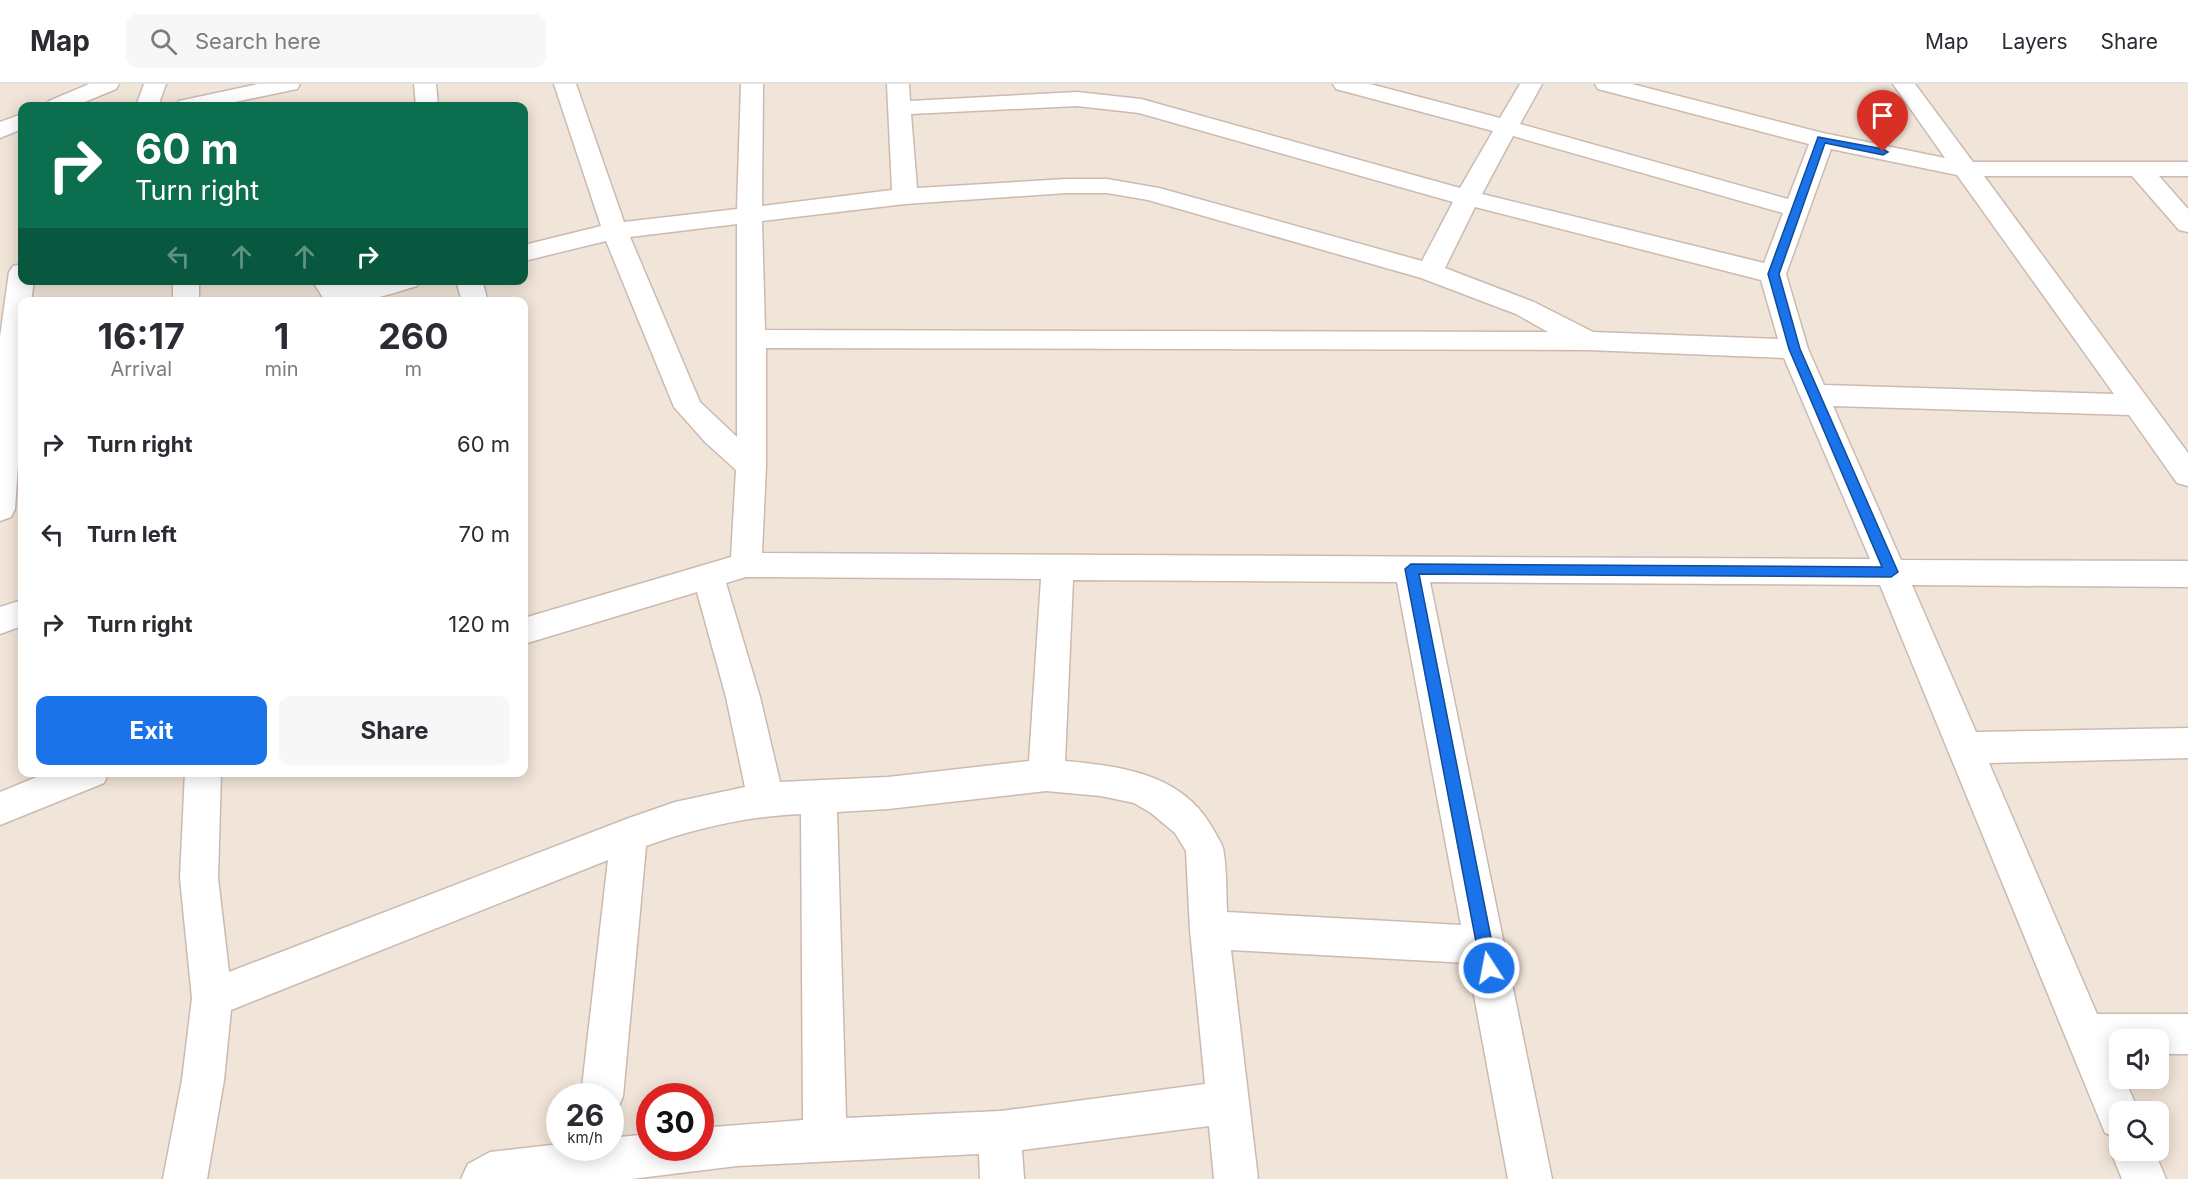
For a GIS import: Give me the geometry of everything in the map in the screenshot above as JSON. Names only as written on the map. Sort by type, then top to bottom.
[{"type":"street","points":[[66,102],[108,84]]},
{"type":"street","points":[[148,102],[155,84]]},
{"type":"street","points":[[206,102],[289,84]]},
{"type":"street","points":[[296,84],[299,102]]},
{"type":"street","points":[[424,84],[426,102]]},
{"type":"street","points":[[565,84],[615,231],[688,407],[715,435],[751,466]]},
{"type":"street","points":[[746,565],[751,466],[752,339],[749,216],[752,84]]},
{"type":"street","points":[[1344,84],[1796,209]]},
{"type":"street","points":[[1430,272],[1467,198],[1531,84]]},
{"type":"street","points":[[1606,84],[1822,140],[1965,169],[2188,170]]},
{"type":"street","points":[[1904,84],[2188,475]]},
{"type":"street","points":[[905,196],[899,96],[1077,99],[1131,105],[1467,198],[1773,274]]},
{"type":"street","points":[[0,131],[18,124]]},
{"type":"street","points":[[1822,140],[1773,274],[1794,349],[1891,572],[2113,1101]]},
{"type":"street","points":[[2140,170],[2188,224]]},
{"type":"street","points":[[528,252],[615,231],[905,196],[1107,186],[1150,193],[1430,272],[1526,308],[1588,340]]},
{"type":"street","points":[[0,509],[7,321],[19,285]]},
{"type":"street","points":[[327,285],[329,290],[335,294],[346,295],[387,285]]},
{"type":"street","points":[[752,339],[1588,340],[1794,349]]},
{"type":"street","points":[[1814,395],[2137,405]]},
{"type":"street","points":[[528,630],[746,565],[2188,574]]},
{"type":"street","points":[[1046,775],[1058,567]]},
{"type":"street","points":[[1411,569],[1530,1179]]},
{"type":"street","points":[[708,576],[743,697],[766,799]]},
{"type":"street","points":[[0,621],[18,614]]},
{"type":"street","points":[[1965,747],[2188,743]]},
{"type":"street","points":[[212,998],[675,819],[766,799],[888,793],[1046,775],[1101,780],[1141,788],[1164,801],[1188,821],[1204,848],[1209,930],[1236,1179]]},
{"type":"street","points":[[0,810],[79,777]]},
{"type":"street","points":[[185,1179],[202,1080],[212,998],[199,878],[203,777]]},
{"type":"street","points":[[819,797],[825,1140]]},
{"type":"street","points":[[603,1083],[629,835]]},
{"type":"street","points":[[1209,930],[1485,945]]},
{"type":"street","points":[[2085,1034],[2188,1034]]},
{"type":"street","points":[[624,1152],[1000,1132],[1228,1102]]},
{"type":"street","points":[[1000,1132],[1002,1179]]},
{"type":"street","points":[[483,1179],[490,1174],[559,1161]]},
{"type":"street","points":[[2137,1161],[2144,1179]]},
{"type":"shaded area","points":[[0,84],[2188,84],[2188,1179],[0,1179]]},
{"type":"route","points":[[1489,968],[1411,569],[1891,572],[1794,349],[1773,274],[1822,140],[1883,152]]}]
